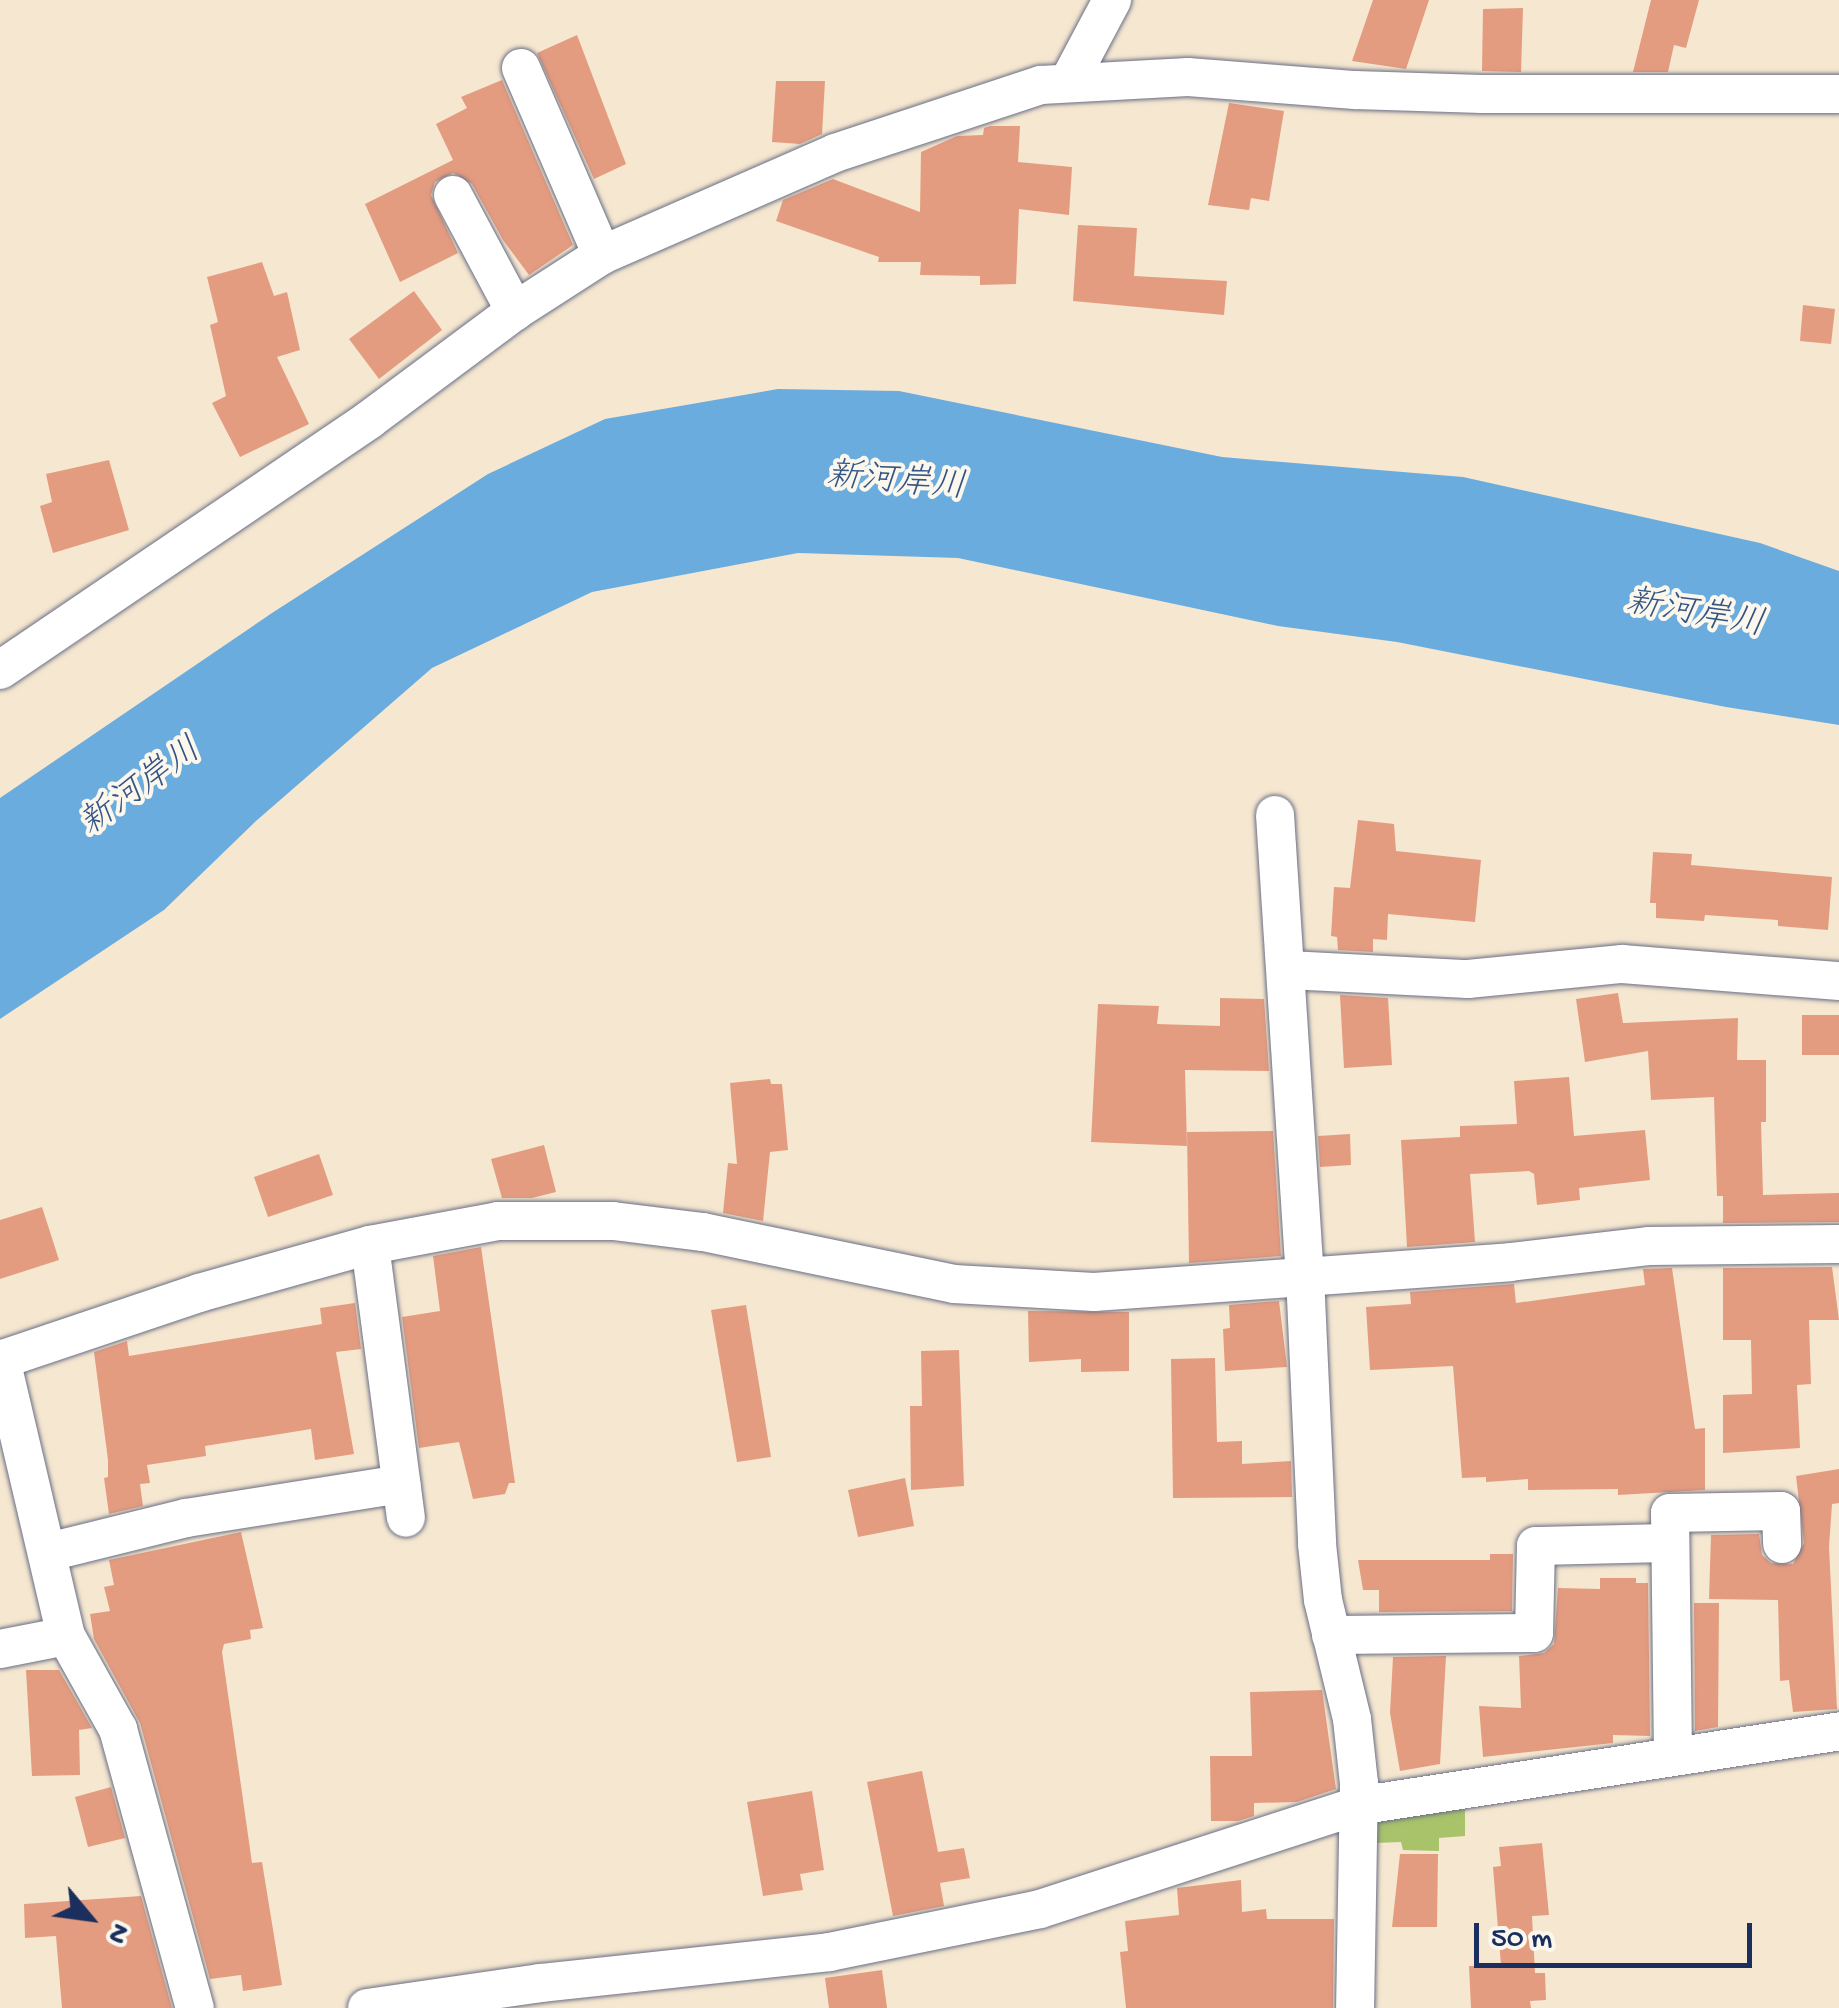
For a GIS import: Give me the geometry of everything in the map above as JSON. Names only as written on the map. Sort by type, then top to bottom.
[{"type":"street","points":[[1070,81],[1112,0]]},
{"type":"street","points":[[521,68],[602,255]]},
{"type":"street","points":[[0,670],[370,420],[515,311],[602,255],[836,153],[1041,84],[1188,77],[1355,90],[1502,94],[1839,94]]},
{"type":"street","points":[[453,195],[515,311]]},
{"type":"street","points":[[1275,815],[1288,970],[1317,1544],[1352,1719],[1357,1806],[1355,2008]]},
{"type":"street","points":[[1288,970],[1468,979],[1622,964],[1839,981]]},
{"type":"street","points":[[194,2008],[118,1729],[66,1636],[50,1552],[0,1359],[199,1293],[370,1245],[498,1220],[613,1221],[703,1232],[954,1284],[1094,1292],[1510,1262],[1648,1246],[1839,1244]]},
{"type":"street","points":[[50,1552],[186,1518],[404,1501],[370,1245]]},
{"type":"street","points":[[1673,1756],[1670,1513],[1781,1511],[1782,1544]]},
{"type":"street","points":[[1332,1634],[1534,1633],[1536,1546],[1670,1544]]},
{"type":"street","points":[[0,1649],[66,1636]]},
{"type":"street","points":[[368,2008],[543,1996],[829,1952],[1040,1910],[1357,1806],[1839,1730]]},
{"type":"green space","points":[[1465,1799],[1465,1836],[1439,1838],[1439,1851],[1403,1850],[1401,1842],[1375,1843],[1376,1816]]},
{"type":"water","name":"新河岸川","points":[[778,389],[899,391],[1222,457],[1463,477],[1760,543],[1839,571],[1839,725],[1726,707],[1397,642],[1278,626],[958,558],[798,553],[592,592],[432,668],[256,821],[164,910],[0,1019],[0,798],[272,613],[488,474],[605,419]]},
{"type":"building","points":[[1373,0],[1429,0],[1406,69],[1352,61]]},
{"type":"building","points":[[1651,0],[1699,0],[1686,48],[1674,45],[1668,72],[1633,72]]},
{"type":"building","points":[[1523,8],[1521,72],[1482,71],[1483,9]]},
{"type":"building","points":[[577,35],[626,164],[594,179],[537,53]]},
{"type":"building","points":[[502,80],[573,245],[529,275],[503,240],[472,184],[453,173],[435,182],[431,195],[458,253],[400,282],[365,204],[453,160],[436,124],[467,108],[461,97]]},
{"type":"building","points":[[776,81],[825,81],[822,134],[800,144],[772,142]]},
{"type":"building","points":[[1229,103],[1284,111],[1269,201],[1251,198],[1249,210],[1208,205]]},
{"type":"building","points":[[1020,126],[1018,162],[1072,167],[1069,215],[1019,209],[1016,284],[980,285],[980,276],[920,275],[921,262],[878,262],[879,257],[776,221],[783,200],[833,179],[920,212],[921,152],[957,136],[983,135],[984,128]]},
{"type":"building","points":[[1078,225],[1137,228],[1134,276],[1227,281],[1224,315],[1073,301]]},
{"type":"building","points":[[262,262],[274,296],[287,292],[300,350],[277,357],[309,424],[240,457],[212,403],[226,396],[210,325],[218,322],[207,277]]},
{"type":"building","points":[[414,291],[442,330],[379,379],[349,339]]},
{"type":"building","points":[[1803,305],[1835,309],[1831,344],[1800,341]]},
{"type":"building","points":[[109,460],[129,530],[53,553],[40,506],[52,502],[46,474]]},
{"type":"building","points":[[1358,820],[1394,824],[1396,851],[1481,860],[1475,922],[1388,914],[1387,940],[1373,939],[1373,952],[1338,950],[1337,937],[1331,936],[1334,887],[1350,888]]},
{"type":"building","points":[[1653,852],[1692,854],[1691,865],[1832,877],[1828,930],[1778,926],[1778,920],[1705,915],[1704,921],[1656,918],[1656,903],[1650,903]]},
{"type":"building","points":[[1618,993],[1623,1023],[1738,1018],[1737,1060],[1766,1060],[1766,1122],[1761,1122],[1763,1195],[1839,1193],[1839,1222],[1723,1223],[1723,1196],[1717,1196],[1714,1097],[1651,1100],[1648,1051],[1585,1062],[1576,999]]},
{"type":"building","points":[[1340,995],[1388,998],[1392,1065],[1344,1068]]},
{"type":"building","points":[[1220,998],[1264,999],[1269,1071],[1185,1070],[1187,1146],[1091,1142],[1098,1004],[1159,1006],[1157,1024],[1220,1026]]},
{"type":"building","points":[[1802,1015],[1839,1015],[1839,1055],[1802,1055]]},
{"type":"building","points":[[1569,1077],[1574,1136],[1645,1130],[1650,1180],[1579,1188],[1580,1200],[1537,1205],[1534,1174],[1529,1171],[1470,1174],[1475,1242],[1407,1247],[1401,1140],[1460,1137],[1460,1126],[1517,1124],[1514,1081]]},
{"type":"building","points":[[770,1079],[771,1084],[782,1084],[788,1150],[770,1152],[763,1221],[723,1213],[728,1163],[737,1164],[730,1083]]},
{"type":"building","points":[[1273,1131],[1281,1256],[1189,1263],[1187,1132]]},
{"type":"building","points":[[1350,1134],[1351,1165],[1320,1167],[1318,1136]]},
{"type":"building","points":[[544,1145],[556,1192],[532,1198],[502,1198],[491,1159]]},
{"type":"building","points":[[319,1154],[333,1195],[268,1217],[254,1177]]},
{"type":"building","points":[[42,1207],[59,1260],[0,1279],[0,1220]]},
{"type":"building","points":[[481,1247],[515,1483],[509,1483],[505,1494],[473,1499],[459,1442],[419,1448],[402,1317],[440,1311],[433,1256]]},
{"type":"building","points":[[1832,1267],[1839,1320],[1809,1320],[1811,1384],[1797,1385],[1800,1448],[1723,1453],[1723,1395],[1752,1394],[1751,1340],[1723,1340],[1723,1268]]},
{"type":"building","points":[[1672,1268],[1695,1429],[1705,1428],[1705,1490],[1618,1495],[1618,1489],[1528,1490],[1528,1479],[1486,1482],[1486,1477],[1462,1478],[1453,1366],[1370,1370],[1366,1307],[1411,1304],[1410,1292],[1514,1284],[1516,1303],[1645,1285],[1643,1269]]},
{"type":"building","points":[[1279,1301],[1287,1367],[1225,1371],[1223,1329],[1230,1328],[1229,1305]]},
{"type":"building","points":[[355,1303],[361,1349],[336,1352],[354,1454],[315,1460],[311,1429],[205,1446],[206,1456],[147,1465],[150,1483],[140,1484],[143,1506],[109,1514],[104,1478],[108,1477],[108,1460],[94,1352],[127,1341],[129,1356],[322,1324],[320,1308]]},
{"type":"building","points":[[746,1305],[771,1457],[737,1462],[711,1310]]},
{"type":"building","points":[[1028,1311],[1129,1312],[1129,1371],[1081,1372],[1081,1359],[1029,1362]]},
{"type":"building","points":[[959,1350],[964,1486],[911,1490],[910,1406],[922,1406],[921,1351]]},
{"type":"building","points":[[1215,1358],[1217,1442],[1242,1441],[1242,1464],[1291,1461],[1292,1497],[1173,1498],[1171,1359]]},
{"type":"building","points":[[1839,1469],[1839,1503],[1832,1504],[1829,1547],[1837,1709],[1793,1712],[1789,1680],[1780,1681],[1778,1600],[1709,1599],[1711,1535],[1759,1534],[1762,1555],[1771,1563],[1793,1564],[1804,1543],[1796,1476]]},
{"type":"building","points":[[905,1478],[914,1526],[858,1537],[848,1490]]},
{"type":"building","points":[[241,1532],[263,1628],[250,1630],[251,1639],[224,1644],[222,1652],[252,1863],[262,1862],[282,1985],[243,1991],[241,1975],[210,1979],[140,1723],[94,1639],[90,1614],[110,1611],[104,1587],[114,1585],[109,1560]]},
{"type":"building","points":[[1490,1554],[1513,1554],[1512,1611],[1379,1612],[1379,1590],[1363,1590],[1358,1560],[1490,1560]]},
{"type":"building","points":[[1600,1578],[1636,1578],[1636,1583],[1648,1583],[1650,1736],[1613,1735],[1613,1743],[1483,1757],[1479,1706],[1521,1708],[1519,1656],[1544,1653],[1554,1644],[1558,1588],[1600,1589]]},
{"type":"building","points":[[1694,1603],[1719,1603],[1718,1727],[1695,1731]]},
{"type":"building","points":[[1446,1656],[1440,1764],[1400,1771],[1390,1713],[1393,1657]]},
{"type":"building","points":[[26,1670],[59,1670],[92,1728],[79,1730],[80,1775],[32,1776]]},
{"type":"building","points":[[1322,1690],[1336,1789],[1297,1802],[1254,1803],[1254,1816],[1238,1821],[1211,1821],[1210,1756],[1252,1756],[1250,1692]]},
{"type":"building","points":[[922,1771],[938,1852],[964,1848],[970,1878],[940,1883],[944,1906],[893,1916],[867,1782]]},
{"type":"building","points":[[111,1787],[125,1838],[88,1847],[75,1797]]},
{"type":"building","points":[[812,1791],[824,1870],[800,1874],[803,1890],[763,1896],[747,1802]]},
{"type":"building","points":[[1542,1843],[1549,1915],[1532,1916],[1535,1973],[1545,1973],[1546,2000],[1530,2001],[1531,2008],[1471,2008],[1469,1966],[1501,1965],[1493,1867],[1501,1866],[1499,1847]]},
{"type":"building","points":[[1400,1854],[1438,1854],[1437,1927],[1392,1927]]},
{"type":"building","points":[[1241,1880],[1242,1912],[1266,1909],[1267,1919],[1334,1919],[1333,2008],[1126,2008],[1120,1952],[1128,1951],[1125,1921],[1179,1915],[1177,1888]]},
{"type":"building","points":[[141,1896],[172,2008],[62,2008],[56,1936],[25,1938],[24,1904]]},
{"type":"building","points":[[882,1970],[887,2008],[829,2008],[825,1978]]}]
